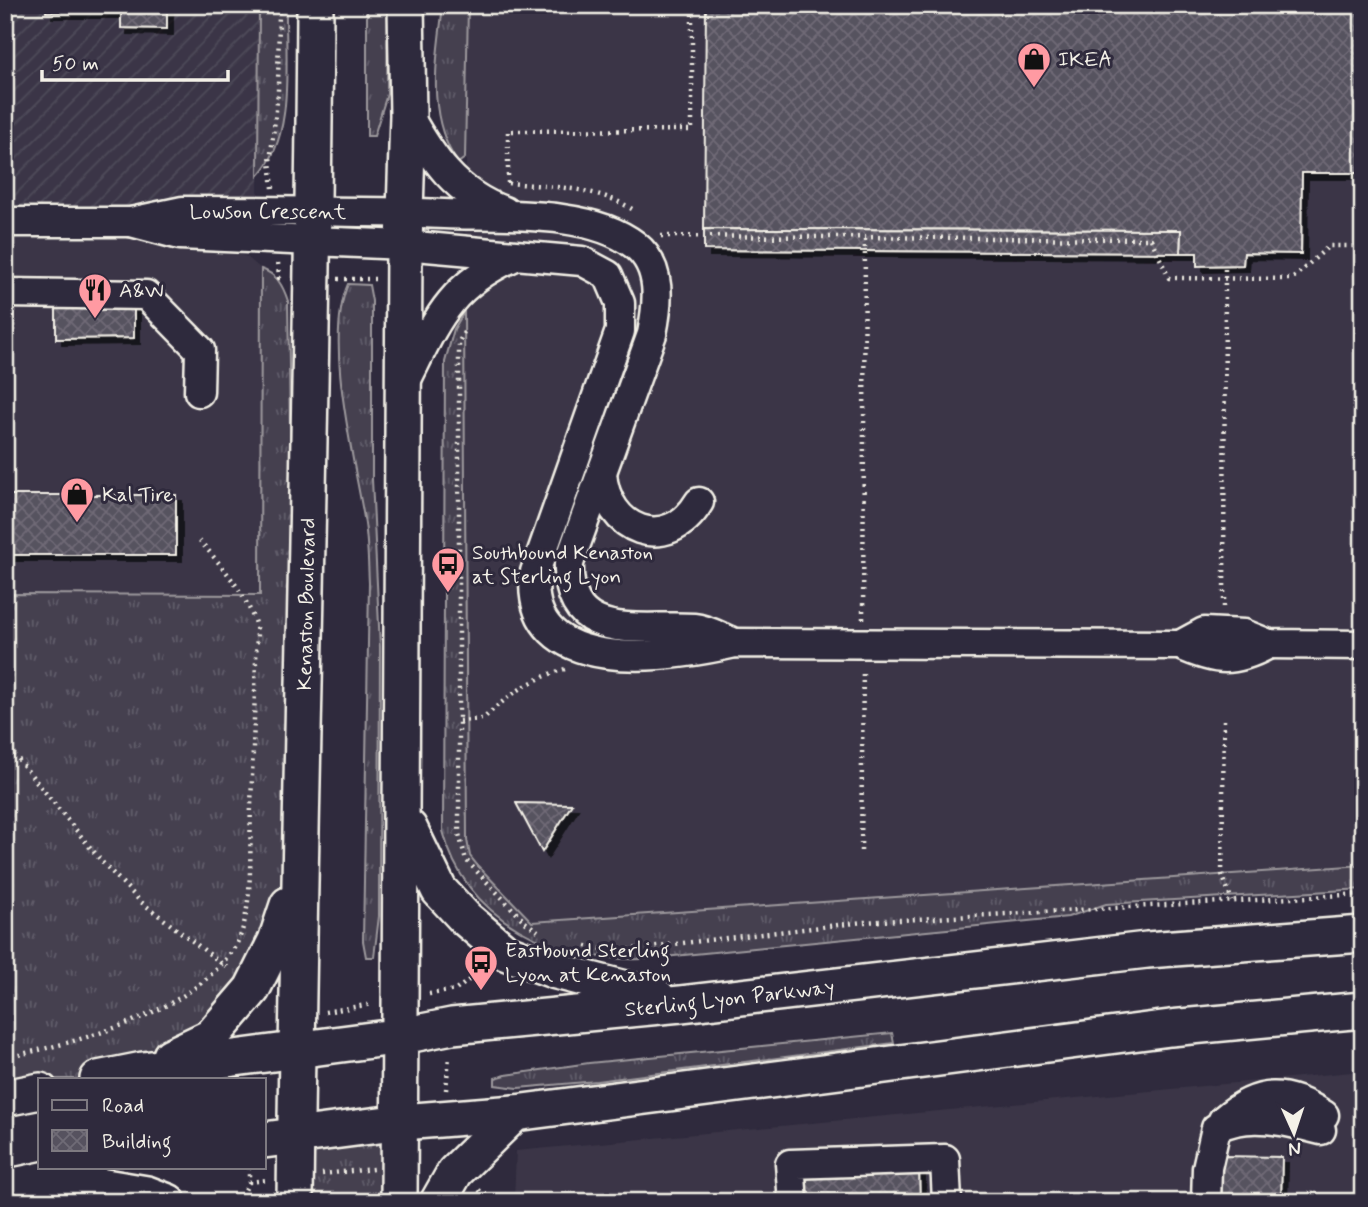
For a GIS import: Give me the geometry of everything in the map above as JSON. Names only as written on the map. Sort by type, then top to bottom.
[{"type":"main road","name":"Kenaston Boulevard","points":[[295,1189],[280,1138],[296,1033],[315,5]]},
{"type":"main road","points":[[400,1202],[405,229],[408,116],[406,5]]},
{"type":"main road","points":[[404,815],[422,860],[439,890],[465,918],[505,952],[556,971],[681,1003]]},
{"type":"main road","points":[[143,1070],[211,1037],[252,989],[276,941],[298,875]]},
{"type":"main road","name":"Sterling Lyon Parkway","points":[[102,1078],[296,1033],[402,1036],[452,1026],[1147,950],[1363,934]]},
{"type":"main road","points":[[280,1138],[402,1122],[515,1113],[1157,1030],[1363,1010]]},
{"type":"main road","points":[[5,1098],[38,1091]]},
{"type":"main road","points":[[438,1202],[455,1172],[515,1113]]},
{"type":"main road","points":[[5,1188],[108,1168]]},
{"type":"main road","points":[[51,1178],[147,1195],[168,1202]]},
{"type":"street","points":[[408,116],[428,152],[454,182],[481,202],[520,217]]},
{"type":"street","points":[[405,229],[520,217],[590,225],[615,233],[637,246],[650,264],[656,282],[658,301],[652,334],[569,563],[573,592],[584,613],[599,622],[618,627],[698,628],[734,643]]},
{"type":"street","name":"Lowson Crescent","points":[[5,222],[131,222],[180,235],[313,226],[405,229]]},
{"type":"street","points":[[405,229],[516,256],[582,261],[608,275],[620,303],[620,331],[535,572],[534,599],[539,613],[558,637],[570,645],[607,654],[686,654],[734,643],[1180,645],[1207,657],[1244,657],[1269,644],[1363,645]]},
{"type":"street","points":[[405,383],[454,295],[481,272],[516,256]]},
{"type":"street","points":[[5,293],[146,295],[200,350],[199,392]]},
{"type":"street","points":[[602,473],[611,508],[618,517],[639,529],[651,531],[675,526],[693,512],[699,502]]},
{"type":"street","points":[[1206,1202],[1207,1168],[1216,1128],[1233,1119],[1322,1123]]},
{"type":"street","points":[[793,1202],[790,1164],[945,1159],[947,1202]]},
{"type":"path","points":[[270,162],[278,93],[279,5]]},
{"type":"path","points":[[508,183],[508,131],[692,130],[692,5]]},
{"type":"path","points":[[495,178],[508,183],[585,190],[618,201],[635,211]]},
{"type":"path","points":[[653,228],[660,236],[1150,239]]},
{"type":"path","points":[[957,238],[958,229]]},
{"type":"path","points":[[1150,230],[1150,239],[1169,278],[1292,279],[1329,246],[1363,246]]},
{"type":"path","points":[[861,851],[865,238]]},
{"type":"path","points":[[1224,620],[1225,265]]},
{"type":"path","points":[[454,295],[472,318],[459,342],[459,834],[466,860],[525,922],[544,934]]},
{"type":"path","points":[[5,1058],[97,1037],[201,986],[234,949],[243,926],[257,632],[246,601],[232,579],[200,541]]},
{"type":"path","points":[[1224,720],[1222,874],[1232,901]]},
{"type":"path","points":[[5,743],[103,863],[141,902],[221,962]]},
{"type":"path","points":[[578,944],[615,951],[864,922],[1363,894]]},
{"type":"path","points":[[296,1033],[401,999],[456,990]]},
{"type":"path","points":[[249,1182],[295,1189],[400,1166]]},
{"type":"path","points":[[239,1202],[249,1182],[249,1168]]},
{"type":"path","points":[[474,1185],[492,1202]]},
{"type":"shaded area","points":[[5,5],[259,5],[258,211],[5,222]]},
{"type":"shaded area","points":[[468,5],[1363,5],[1363,865],[532,922],[470,856],[467,840],[464,312]]},
{"type":"shaded area","points":[[5,222],[180,235],[247,257],[261,269],[260,595],[5,594]]},
{"type":"shaded area","points":[[1363,1071],[1363,1202],[514,1202],[516,1151]]},
{"type":"green space","points":[[259,5],[286,5],[287,71],[283,119],[278,140],[270,160],[258,176]]},
{"type":"green space","points":[[367,5],[388,5],[387,94],[374,136],[367,136]]},
{"type":"green space","points":[[443,5],[468,5],[465,158],[458,163],[448,145],[437,107],[436,66]]},
{"type":"green space","points":[[261,269],[279,281],[288,301],[297,875],[211,1037],[101,1078],[38,1078],[5,1098],[5,594],[260,595]]},
{"type":"green space","points":[[348,284],[369,285],[372,301],[372,479],[380,647],[379,916],[374,957],[366,957],[363,941],[369,583],[367,546],[340,369],[341,308]]},
{"type":"green space","points":[[464,312],[467,840],[470,856],[532,922],[1363,865],[1363,889],[1106,904],[1068,917],[644,959],[579,953],[548,944],[520,930],[494,912],[472,890],[455,863],[443,831],[445,362],[454,329]]},
{"type":"green space","points":[[892,1033],[894,1043],[597,1081],[518,1088],[495,1085],[495,1078],[506,1075],[589,1063]]},
{"type":"green space","points":[[402,1122],[399,1202],[295,1202],[296,1136]]},
{"type":"building","points":[[46,5],[167,5],[167,29],[121,28],[121,12],[46,12]]},
{"type":"building","name":"IKEA","points":[[706,5],[1363,5],[1363,173],[1302,173],[1301,254],[1244,253],[1243,265],[1197,266],[1197,253],[1180,253],[1181,230],[704,229]]},
{"type":"building","points":[[704,229],[1181,230],[1180,253],[704,250]]},
{"type":"building","name":"A&W","points":[[56,302],[134,302],[134,338],[56,339]]},
{"type":"building","points":[[5,495],[176,495],[176,555],[5,555]]},
{"type":"building","points":[[516,803],[572,804],[542,852]]},
{"type":"building","points":[[1222,1156],[1282,1157],[1281,1202],[1221,1202]]},
{"type":"building","points":[[919,1171],[920,1202],[805,1202],[804,1175]]},
{"type":"place","name":"IKEA","points":[[1034,89]]},
{"type":"place","name":"A&W","points":[[95,320]]},
{"type":"place","name":"Kal Tire","points":[[77,524]]},
{"type":"place","name":"Southbound Kenaston at Sterling Lyon","points":[[448,594]]},
{"type":"place","name":"Eastbound Sterling Lyon at Kenaston","points":[[481,992]]}]
